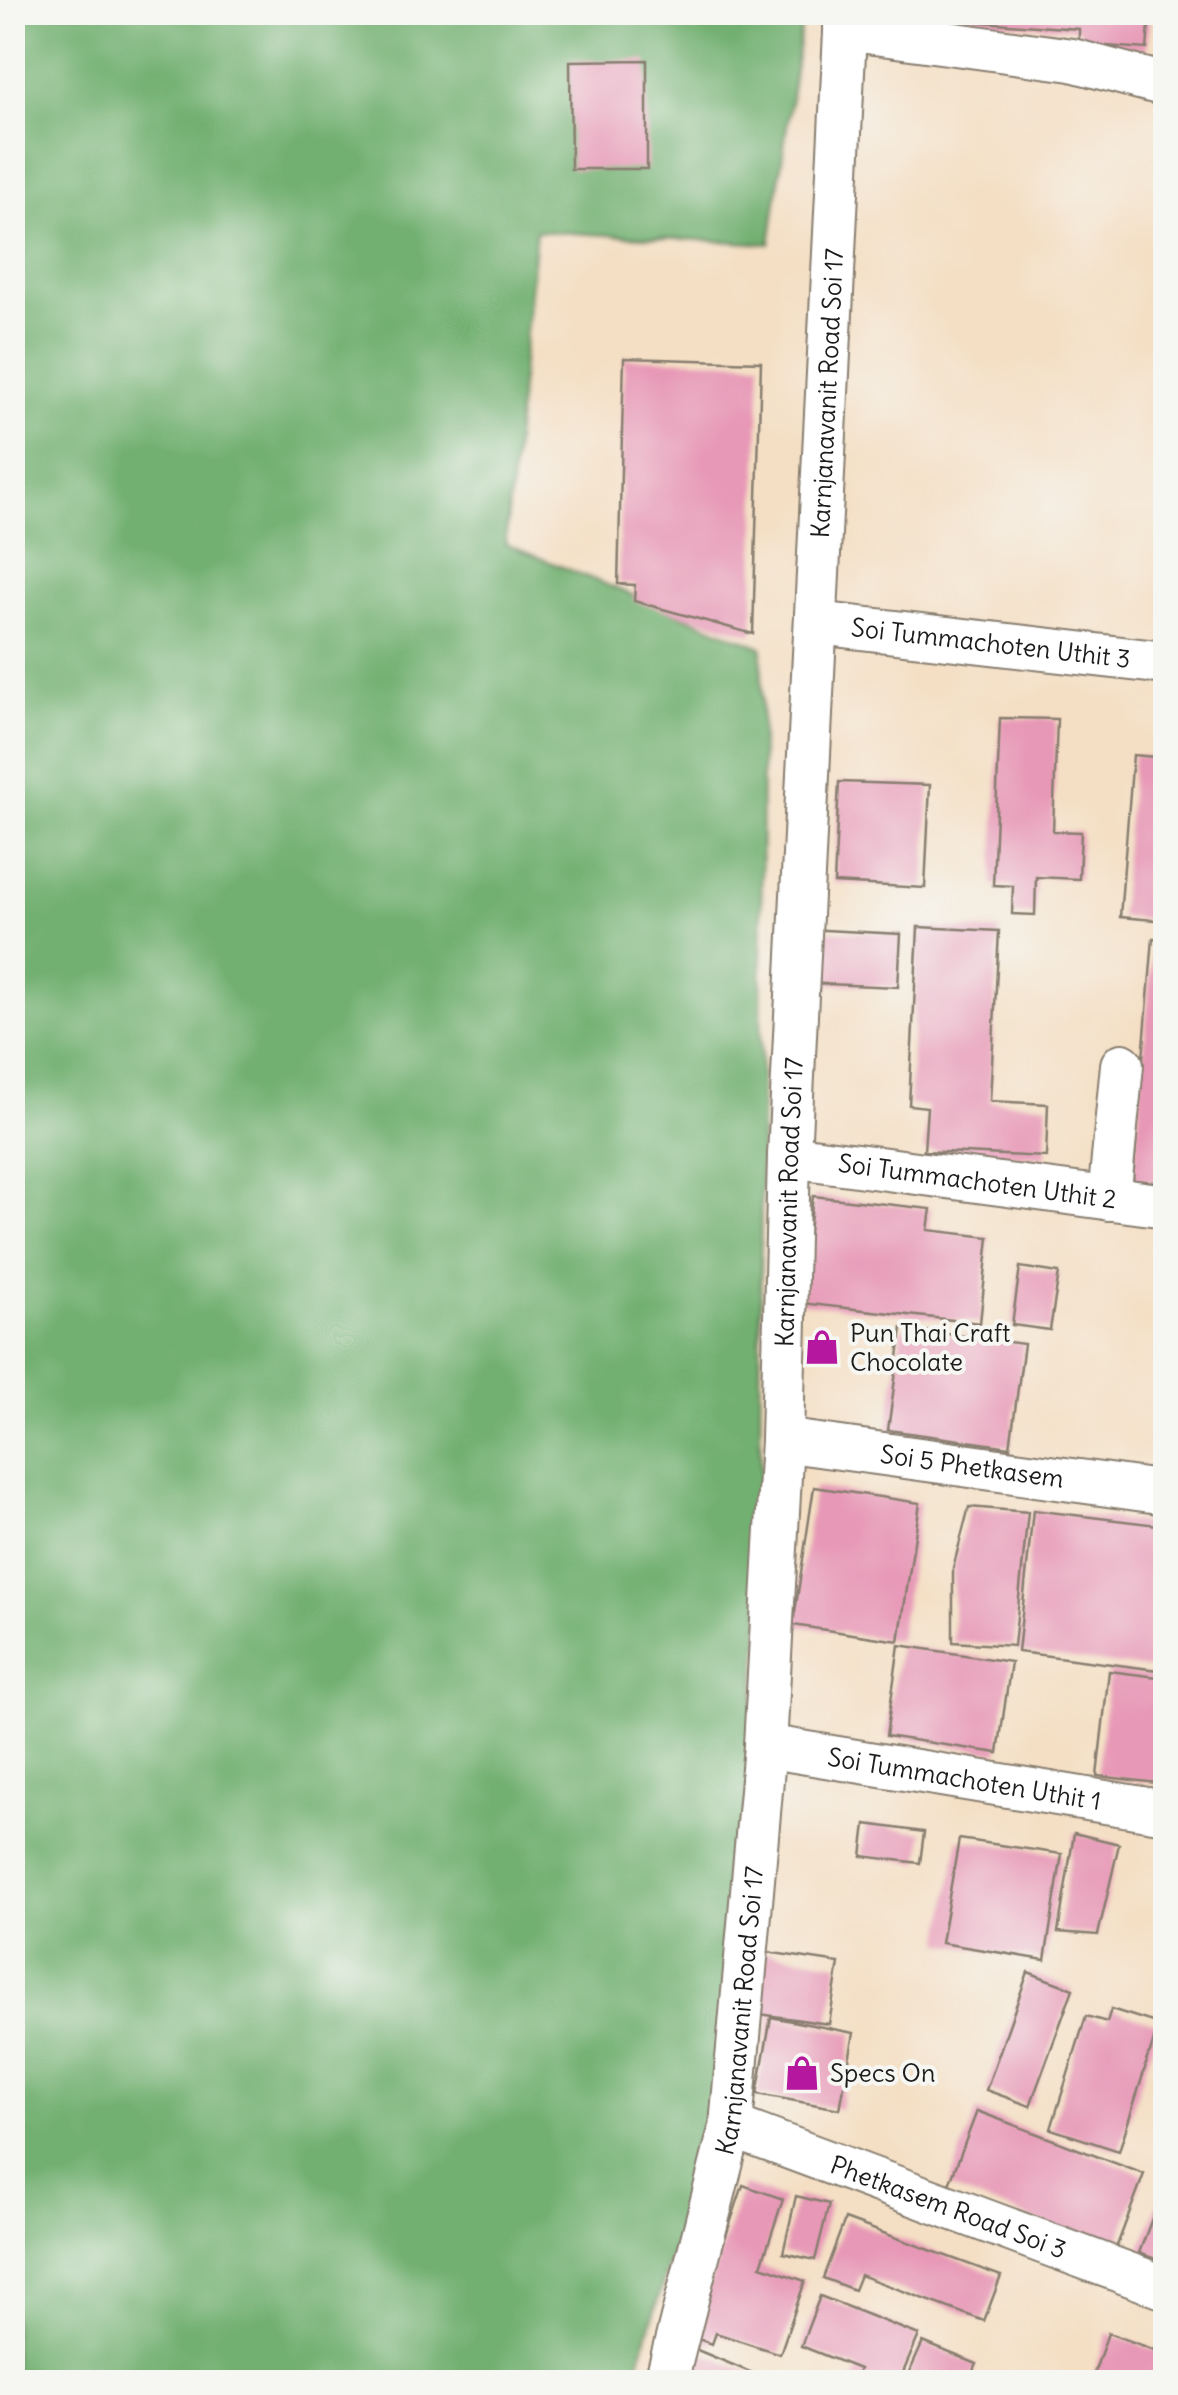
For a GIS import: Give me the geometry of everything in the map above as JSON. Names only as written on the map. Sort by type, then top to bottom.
[{"type":"street","points":[[846,20],[1072,60],[1166,85]]},
{"type":"street","name":"Karnjanavanit Road Soi 17","points":[[666,2382],[731,2126],[766,1746],[782,1440],[789,1156],[846,20]]},
{"type":"street","name":"Soi Tummachoten Uthit 3","points":[[818,623],[1166,663]]},
{"type":"street","points":[[1109,1198],[1122,1065]]},
{"type":"street","name":"Soi Tummachoten Uthit 2","points":[[789,1156],[1166,1206]]},
{"type":"street","name":"Soi 5 Phetkasem","points":[[782,1440],[1166,1493]]},
{"type":"street","name":"Soi Tummachoten Uthit 1","points":[[766,1746],[1166,1812]]},
{"type":"street","name":"Phetkasem Road Soi 3","points":[[731,2126],[1166,2288]]},
{"type":"green space","points":[[723,12],[802,21],[770,244],[536,231],[505,544],[762,647],[760,1630],[723,2086],[633,2382],[13,2382],[12,13]]},
{"type":"building","points":[[969,12],[1150,12],[1147,49],[1079,44],[1079,29],[968,21]]},
{"type":"building","points":[[647,60],[647,169],[571,169],[570,61]]},
{"type":"building","points":[[624,358],[761,362],[753,634],[634,601],[635,585],[618,584]]},
{"type":"building","points":[[1000,718],[1057,719],[1053,831],[1081,832],[1079,879],[1036,877],[1035,915],[1012,914],[1013,886],[993,885]]},
{"type":"building","points":[[1133,755],[1166,758],[1166,921],[1120,917]]},
{"type":"building","points":[[839,782],[930,785],[925,888],[834,883]]},
{"type":"building","points":[[918,927],[999,931],[990,1101],[1048,1104],[1046,1157],[924,1151],[927,1107],[909,1105]]},
{"type":"building","points":[[805,929],[901,934],[898,987],[802,983]]},
{"type":"building","points":[[1153,938],[1166,939],[1166,1183],[1133,1180]]},
{"type":"building","points":[[813,1196],[931,1209],[928,1230],[989,1237],[980,1323],[801,1303]]},
{"type":"building","points":[[1020,1267],[1059,1273],[1050,1330],[1012,1325]]},
{"type":"building","points":[[902,1328],[1024,1344],[1010,1447],[888,1430]]},
{"type":"building","points":[[814,1487],[920,1503],[899,1641],[793,1625]]},
{"type":"building","points":[[969,1507],[1028,1512],[1014,1646],[953,1642],[953,1568]]},
{"type":"building","points":[[1033,1510],[1166,1526],[1166,1626],[1158,1670],[1018,1652]]},
{"type":"building","points":[[899,1645],[1011,1662],[998,1753],[886,1736]]},
{"type":"building","points":[[1109,1671],[1166,1678],[1166,1784],[1097,1776]]},
{"type":"building","points":[[866,1824],[924,1832],[920,1863],[862,1856]]},
{"type":"building","points":[[1074,1833],[1119,1844],[1098,1935],[1058,1932]]},
{"type":"building","points":[[959,1839],[1062,1854],[1045,1960],[941,1943]]},
{"type":"building","points":[[754,1950],[839,1963],[829,2024],[745,2012]]},
{"type":"building","points":[[1028,1972],[1073,1989],[1030,2106],[986,2090]]},
{"type":"building","points":[[1111,2009],[1159,2024],[1119,2151],[1051,2129],[1086,2016],[1107,2022]]},
{"type":"building","points":[[771,2017],[854,2033],[840,2109],[757,2094]]},
{"type":"building","points":[[977,2111],[1144,2174],[1115,2251],[948,2187]]},
{"type":"building","points":[[1166,2184],[1166,2263],[1139,2253]]},
{"type":"building","points":[[743,2185],[783,2199],[761,2266],[805,2281],[780,2354],[716,2333],[712,2344],[692,2337]]},
{"type":"building","points":[[796,2196],[829,2204],[815,2260],[783,2253]]},
{"type":"building","points":[[845,2219],[1001,2276],[984,2321],[860,2275],[854,2290],[823,2278]]},
{"type":"building","points":[[820,2296],[919,2335],[899,2382],[853,2382],[859,2369],[801,2346]]},
{"type":"building","points":[[1108,2333],[1166,2354],[1166,2382],[1091,2382]]},
{"type":"building","points":[[923,2342],[977,2364],[969,2382],[905,2382]]},
{"type":"building","points":[[690,2347],[774,2382],[680,2382]]},
{"type":"place","name":"Pun Thai Craft Chocolate","points":[[822,1347]]},
{"type":"place","name":"Specs On","points":[[802,2073]]}]
